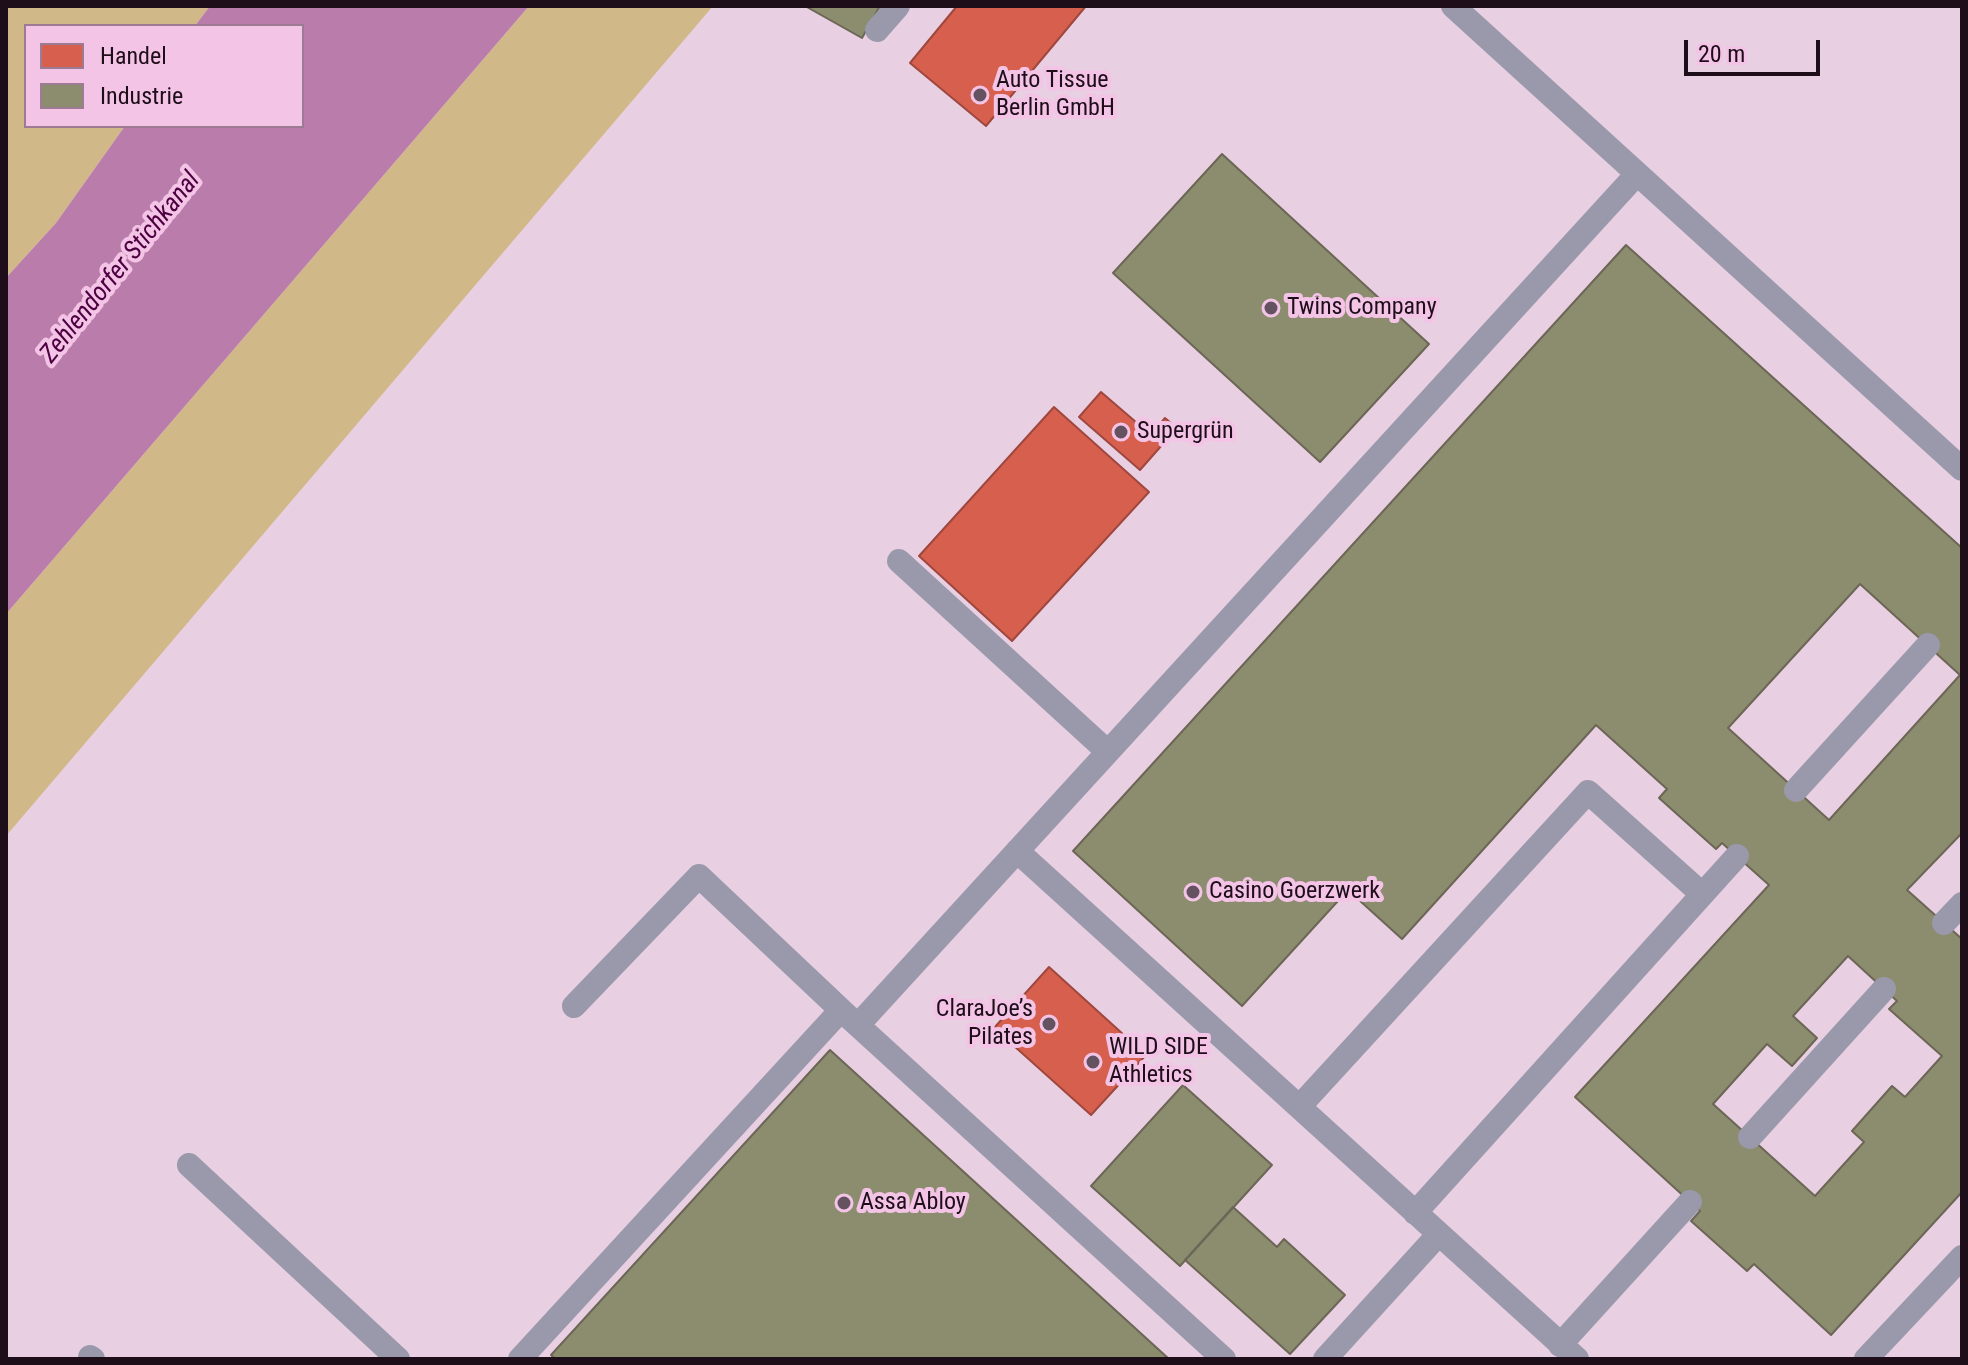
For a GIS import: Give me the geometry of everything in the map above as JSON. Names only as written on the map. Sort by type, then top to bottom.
[{"type":"lane","points":[[877,30],[898,6]]},
{"type":"lane","points":[[1453,6],[1962,469]]},
{"type":"lane","points":[[520,1359],[849,1017],[1017,851],[1637,174]]},
{"type":"lane","points":[[899,561],[1108,752]]},
{"type":"lane","points":[[1796,790],[1928,645]]},
{"type":"lane","points":[[1299,1107],[1588,792],[1702,894]]},
{"type":"lane","points":[[1017,851],[1569,1352],[1690,1202]]},
{"type":"lane","points":[[1415,1213],[1737,856]]},
{"type":"lane","points":[[574,1006],[699,876],[1224,1359]]},
{"type":"lane","points":[[1944,923],[1962,904]]},
{"type":"lane","points":[[1750,1137],[1884,989]]},
{"type":"lane","points":[[189,1165],[398,1359]]},
{"type":"lane","points":[[1325,1359],[1438,1235]]},
{"type":"lane","points":[[1866,1359],[1962,1257]]},
{"type":"shaded area","points":[[6,6],[210,6],[196,24],[24,24],[24,128],[124,128],[56,223],[6,278]]},
{"type":"shaded area","points":[[529,6],[713,6],[6,836],[6,614]]},
{"type":"water","name":"Zehlendorfer Stichkanal","points":[[210,6],[529,6],[6,614],[6,278],[56,223],[124,128],[304,128],[304,24],[196,24]]},
{"type":"building: Handel","name":"Auto Tissue Berlin GmbH","points":[[957,6],[1086,6],[986,126],[910,63]]},
{"type":"building: Handel","name":"Supergrün","points":[[1101,392],[1151,435],[1165,418],[1177,428],[1140,470],[1079,417]]},
{"type":"building: Handel","points":[[1054,407],[1149,492],[1012,641],[919,556]]},
{"type":"building: Handel","points":[[1049,967],[1146,1055],[1091,1115],[994,1028]]},
{"type":"building: Industrie","points":[[805,6],[880,6],[862,38]]},
{"type":"building: Industrie","name":"Twins Company","points":[[1222,154],[1429,344],[1320,462],[1113,273]]},
{"type":"building: Industrie","points":[[1626,245],[1962,548],[1962,833],[1907,890],[1962,939],[1962,1192],[1831,1335],[1754,1264],[1747,1271],[1691,1221],[1700,1211],[1575,1097],[1769,885],[1722,843],[1716,849],[1659,798],[1667,789],[1596,725],[1402,939],[1348,890],[1242,1006],[1073,851]],"holes":[[[1860,584],[1960,675],[1829,820],[1728,728]],[[1848,956],[1897,1001],[1889,1009],[1942,1056],[1905,1097],[1892,1086],[1852,1131],[1864,1142],[1815,1196],[1713,1104],[1767,1044],[1792,1066],[1817,1038],[1793,1016]]]},
{"type":"building: Industrie","name":"Assa Abloy","points":[[830,1050],[1169,1359],[555,1359],[551,1355]]},
{"type":"building: Industrie","points":[[1183,1085],[1272,1165],[1180,1266],[1091,1186]]},
{"type":"building: Industrie","points":[[1233,1207],[1277,1247],[1284,1239],[1345,1295],[1290,1354],[1185,1260]]},
{"type":"place","name":"Auto Tissue Berlin GmbH","points":[[980,95]]},
{"type":"place","name":"Twins Company","points":[[1271,308]]},
{"type":"place","name":"Supergrün","points":[[1121,432]]},
{"type":"place","name":"Casino Goerzwerk","points":[[1193,892]]},
{"type":"place","name":"ClaraJoe’s Pilates","points":[[1049,1024]]},
{"type":"place","name":"WILD SIDE Athletics","points":[[1093,1062]]},
{"type":"place","name":"Assa Abloy","points":[[844,1203]]}]
